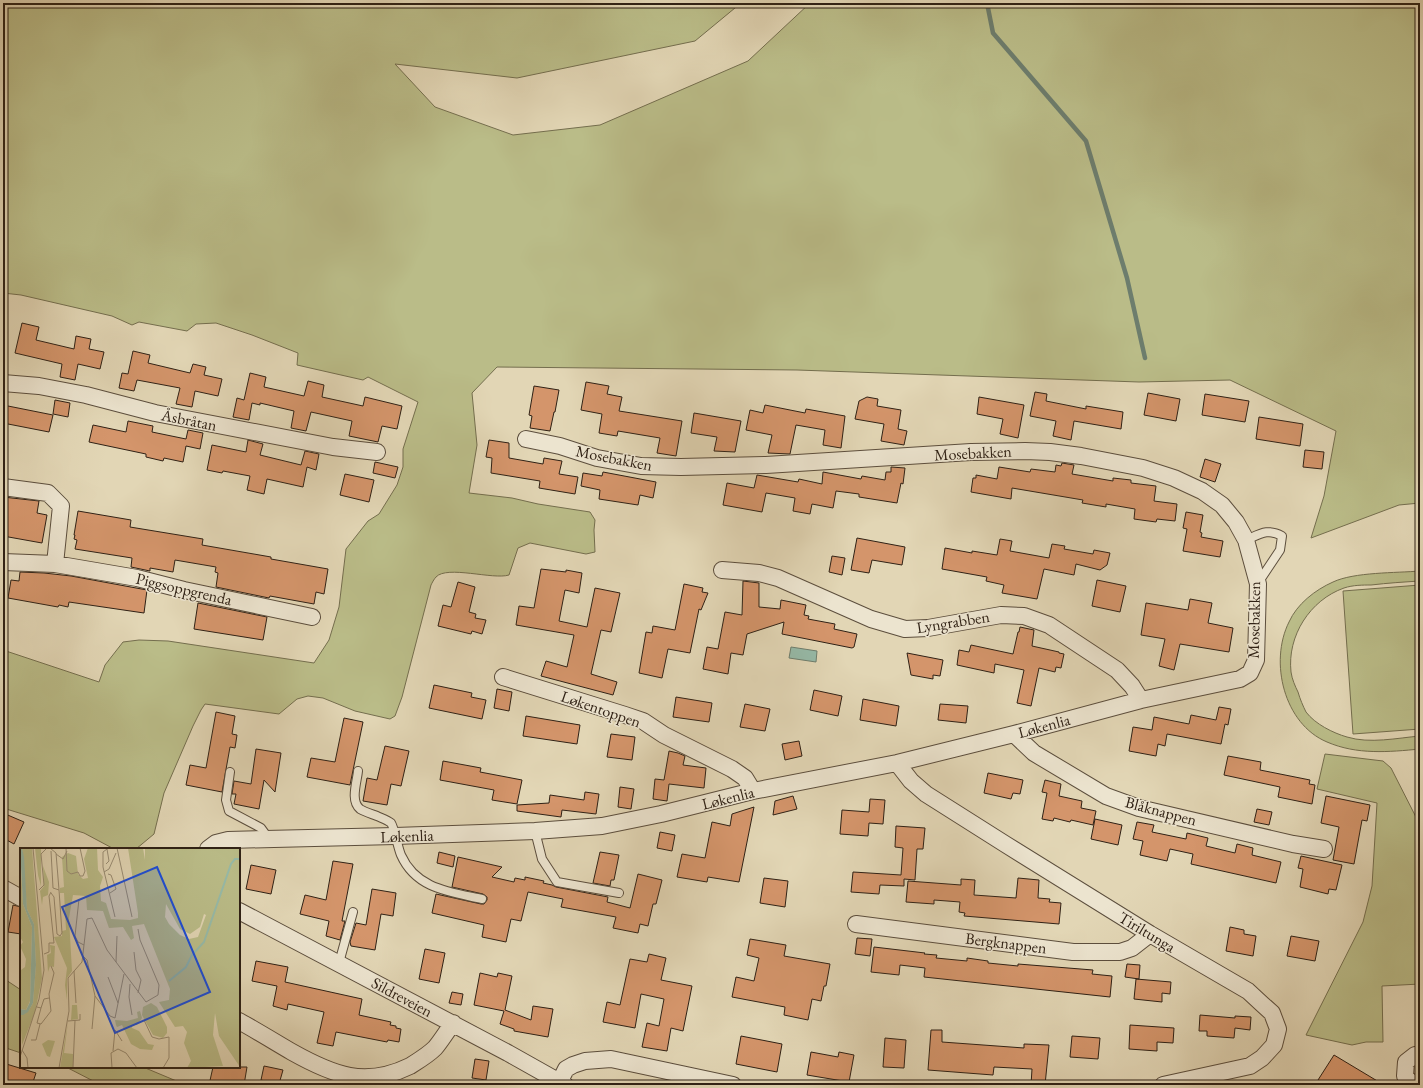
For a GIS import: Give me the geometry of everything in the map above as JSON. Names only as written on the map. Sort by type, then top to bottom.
[{"type":"street","name":"Åsbråtan","points":[[3,383],[39,386],[86,395],[156,413],[333,447],[377,452]]},
{"type":"street","name":"Mosebakken","points":[[526,439],[560,446],[597,458],[649,466],[681,467],[766,465],[971,452],[1025,451],[1050,452],[1081,456],[1143,468],[1174,478],[1202,491],[1222,505],[1236,522],[1246,540],[1258,584],[1256,660],[1250,673],[1240,679]]},
{"type":"street","points":[[3,487],[48,494],[61,506],[55,564]]},
{"type":"street","name":"Piggsoppgrenda","points":[[3,562],[55,564],[138,578],[184,590],[312,617]]},
{"type":"street","name":"Lyngrabben","points":[[722,570],[759,573],[778,578],[871,619],[905,630],[928,628],[1001,615],[1024,616],[1049,625],[1117,670],[1132,686],[1141,700]]},
{"type":"street","name":"Løkentoppen","points":[[503,677],[643,721],[664,735],[732,769],[745,778],[753,791]]},
{"type":"street","name":"Løkenlia","points":[[209,848],[216,843],[228,840],[535,831],[602,826],[661,814],[753,791],[897,763],[1141,700],[1240,679]]},
{"type":"street","name":"Blåknappen","points":[[1014,734],[1034,753],[1106,796],[1139,808],[1293,844],[1324,849]]},
{"type":"street","name":"Tiriltunga","points":[[897,763],[910,781],[926,794],[1150,934],[1248,991],[1272,1013],[1278,1029],[1274,1045],[1262,1058],[1250,1066],[1163,1085]]},
{"type":"street","points":[[3,888],[20,897]]},
{"type":"street","name":"Sildreveien","points":[[240,912],[453,1023],[562,1083]]},
{"type":"street","name":"Bergknappen","points":[[856,924],[1073,952],[1120,952],[1132,948],[1150,934]]},
{"type":"street","points":[[240,1022],[317,1066],[349,1078],[371,1079],[396,1074],[417,1062],[434,1048],[453,1023]]},
{"type":"street","points":[[1412,1085],[1405,1076],[1406,1062],[1415,1055],[1420,1054]]},
{"type":"street","points":[[562,1083],[566,1069],[573,1065],[585,1061],[611,1059],[733,1085]]},
{"type":"lane","points":[[1246,540],[1266,532],[1277,533],[1282,536],[1280,550],[1258,584]]},
{"type":"lane","points":[[358,771],[354,796],[356,804],[360,809],[390,823],[394,828],[401,856],[408,867],[419,879],[442,890],[482,899]]},
{"type":"lane","points":[[230,772],[226,800],[229,811],[261,828],[270,839]]},
{"type":"lane","points":[[535,831],[542,859],[557,882],[619,893]]},
{"type":"lane","points":[[338,963],[353,912]]},
{"type":"green space","points":[[3,3],[741,3],[695,41],[517,78],[395,64],[435,107],[513,135],[600,125],[748,61],[810,3],[1420,3],[1420,503],[1399,505],[1311,538],[1324,496],[1336,431],[1230,380],[1139,382],[797,370],[497,367],[472,393],[477,445],[469,493],[512,498],[538,504],[590,512],[595,520],[595,552],[586,554],[530,543],[518,548],[509,575],[492,576],[450,572],[436,577],[431,585],[402,697],[395,716],[390,719],[355,711],[323,698],[308,696],[297,699],[279,714],[205,704],[193,726],[164,793],[154,834],[137,848],[112,848],[84,833],[3,808],[3,650],[99,682],[105,665],[123,642],[139,640],[168,641],[314,663],[329,640],[339,607],[346,549],[368,521],[379,514],[397,485],[403,467],[403,449],[418,402],[368,377],[363,380],[297,365],[298,353],[216,323],[196,324],[187,331],[139,322],[132,325],[112,316],[21,295],[3,293]]},
{"type":"green space","points":[[1420,571],[1420,581],[1344,588],[1321,601],[1311,610],[1297,633],[1293,645],[1291,672],[1306,712],[1325,728],[1347,737],[1365,740],[1384,740],[1420,736],[1420,749],[1385,752],[1361,751],[1327,742],[1312,733],[1300,721],[1291,707],[1284,690],[1281,673],[1280,655],[1283,638],[1292,615],[1313,593],[1333,582],[1352,576]]},
{"type":"green space","points":[[1420,585],[1420,729],[1353,734],[1343,591]]},
{"type":"green space","points":[[1325,754],[1383,761],[1391,768],[1420,825],[1420,984],[1382,986],[1383,1042],[1366,1042],[1352,1045],[1306,1035],[1363,922],[1372,886],[1377,803],[1317,789]]},
{"type":"green space","points":[[3,978],[20,989],[20,1053],[3,1047]]},
{"type":"green space","points":[[68,1068],[145,1068],[186,1085],[101,1085]]},
{"type":"shaded area","points":[[791,647],[817,651],[816,662],[789,658]]},
{"type":"building","points":[[22,323],[39,327],[36,340],[74,349],[76,336],[91,339],[89,349],[104,352],[100,369],[78,364],[75,380],[60,377],[62,364],[15,353]]},
{"type":"building","points":[[133,351],[150,355],[148,363],[190,373],[193,364],[206,367],[204,375],[222,379],[218,396],[195,391],[192,407],[176,404],[180,388],[137,380],[134,391],[119,388],[122,373],[128,374]]},
{"type":"building","points":[[250,373],[266,377],[264,387],[304,396],[308,381],[324,385],[322,397],[363,406],[365,397],[402,406],[397,429],[382,426],[378,442],[349,436],[352,421],[311,412],[306,431],[291,428],[294,411],[260,403],[260,405],[252,403],[249,420],[233,417],[237,398],[244,400]]},
{"type":"building","points":[[586,382],[609,386],[607,394],[622,397],[619,411],[682,421],[676,456],[657,453],[660,438],[618,431],[617,436],[599,433],[602,414],[581,410]]},
{"type":"building","points":[[534,386],[559,390],[550,431],[530,428],[532,416],[529,415]]},
{"type":"building","points":[[1035,392],[1047,394],[1046,401],[1086,409],[1086,406],[1123,412],[1121,429],[1074,421],[1071,440],[1053,436],[1056,421],[1030,416]]},
{"type":"building","points":[[1148,393],[1180,399],[1176,421],[1144,415]]},
{"type":"building","points":[[1205,394],[1249,401],[1245,422],[1202,415]]},
{"type":"building","points":[[867,397],[878,399],[877,406],[901,410],[898,429],[907,431],[904,445],[881,441],[884,424],[855,419],[859,401]]},
{"type":"building","points":[[979,397],[1024,405],[1018,438],[1000,434],[1003,419],[977,414]]},
{"type":"building","points":[[55,400],[70,403],[68,417],[53,414]]},
{"type":"building","points":[[3,405],[53,415],[49,432],[3,423]]},
{"type":"building","points":[[765,405],[805,413],[806,409],[845,416],[841,448],[823,445],[825,430],[796,425],[790,454],[768,453],[772,435],[746,430],[750,410],[763,413]]},
{"type":"building","points":[[694,413],[741,421],[735,452],[714,451],[717,437],[691,433]]},
{"type":"building","points":[[1259,417],[1303,424],[1300,446],[1256,439]]},
{"type":"building","points":[[128,421],[153,426],[152,432],[186,439],[188,430],[203,433],[200,449],[186,446],[183,462],[164,458],[163,461],[146,457],[146,454],[89,442],[93,425],[126,432]]},
{"type":"building","points":[[248,440],[263,444],[260,455],[301,465],[305,451],[319,454],[316,470],[307,467],[303,487],[267,479],[264,494],[247,490],[250,476],[223,471],[222,473],[207,470],[212,445],[246,452]]},
{"type":"building","points":[[489,440],[509,443],[509,458],[543,464],[544,458],[562,461],[559,474],[578,477],[575,494],[539,488],[540,481],[491,473],[492,458],[486,457]]},
{"type":"building","points":[[1305,450],[1324,452],[1322,469],[1303,467]]},
{"type":"building","points":[[1205,459],[1221,464],[1215,482],[1200,477]]},
{"type":"building","points":[[375,462],[398,467],[395,478],[373,473]]},
{"type":"building","points":[[1062,463],[1074,465],[1072,474],[1113,481],[1113,478],[1131,480],[1131,483],[1156,486],[1154,501],[1177,504],[1175,521],[1157,519],[1156,522],[1134,519],[1135,509],[1106,504],[1106,507],[1082,503],[1083,500],[1012,488],[1011,499],[971,492],[973,478],[976,478],[976,475],[997,479],[999,467],[1030,472],[1031,469],[1055,472],[1056,465],[1061,466]]},
{"type":"building","points":[[891,467],[905,468],[903,484],[901,483],[897,503],[859,497],[859,494],[836,491],[833,508],[812,504],[810,514],[793,511],[795,498],[766,493],[762,512],[723,505],[727,483],[754,488],[757,475],[798,482],[799,479],[822,484],[823,472],[861,479],[862,476],[885,480],[886,472],[891,472]]},
{"type":"building","points":[[603,472],[656,482],[653,498],[640,495],[638,505],[599,499],[600,490],[581,486],[583,473],[602,476]]},
{"type":"building","points":[[345,474],[374,480],[369,502],[340,495]]},
{"type":"building","points":[[3,497],[39,501],[37,513],[47,515],[42,543],[3,536]]},
{"type":"building","points":[[78,511],[131,520],[130,527],[203,539],[202,545],[328,569],[324,594],[316,592],[314,604],[270,596],[269,598],[216,587],[218,573],[215,572],[216,567],[175,560],[173,572],[150,568],[150,571],[131,567],[132,558],[75,549],[77,540],[74,539],[74,535]]},
{"type":"building","points":[[1186,512],[1203,515],[1200,532],[1202,533],[1201,537],[1223,541],[1220,557],[1183,551],[1187,529],[1183,528]]},
{"type":"building","points":[[857,538],[905,547],[902,565],[872,560],[869,573],[851,570]]},
{"type":"building","points":[[1000,539],[1012,541],[1010,551],[1049,558],[1052,544],[1065,546],[1064,549],[1093,554],[1094,550],[1110,553],[1107,565],[1100,570],[1076,564],[1074,575],[1044,569],[1037,599],[1002,593],[1004,585],[986,581],[987,577],[942,569],[945,548],[972,553],[972,551],[997,555]]},
{"type":"building","points":[[832,556],[845,558],[842,575],[829,572]]},
{"type":"building","points":[[541,569],[566,572],[566,570],[582,573],[579,593],[565,590],[559,621],[587,627],[595,588],[620,593],[611,632],[601,630],[591,674],[617,682],[613,695],[541,676],[546,661],[567,667],[574,635],[516,625],[519,606],[534,608]]},
{"type":"building","points":[[20,572],[71,576],[147,590],[144,613],[69,602],[68,607],[59,605],[58,607],[8,598],[11,580],[19,581]]},
{"type":"building","points":[[1097,580],[1126,586],[1120,612],[1092,606]]},
{"type":"building","points":[[743,581],[759,583],[759,607],[780,609],[781,600],[806,605],[804,615],[809,616],[808,619],[835,624],[834,629],[857,634],[854,647],[852,648],[782,634],[784,622],[747,634],[743,655],[731,653],[728,674],[703,669],[707,647],[718,649],[725,612],[742,615]]},
{"type":"building","points":[[458,582],[475,587],[469,612],[476,614],[475,618],[486,620],[482,634],[472,631],[471,634],[438,626],[443,605],[451,607]]},
{"type":"building","points":[[684,584],[703,588],[702,592],[708,593],[701,610],[699,609],[690,653],[668,649],[662,678],[639,673],[646,632],[652,633],[653,626],[675,630]]},
{"type":"building","points":[[1190,599],[1212,603],[1208,623],[1233,628],[1229,652],[1180,644],[1174,670],[1159,666],[1165,639],[1141,635],[1146,603],[1188,610]]},
{"type":"building","points":[[198,603],[267,617],[263,640],[194,629]]},
{"type":"building","points":[[1020,627],[1034,630],[1032,646],[1064,654],[1061,668],[1056,667],[1055,672],[1039,668],[1031,706],[1017,703],[1024,670],[995,664],[994,673],[957,665],[959,650],[969,652],[971,645],[1013,654]]},
{"type":"building","points":[[907,653],[943,660],[940,676],[933,675],[933,679],[911,675]]},
{"type":"building","points":[[434,685],[472,693],[471,697],[486,700],[482,719],[429,708]]},
{"type":"building","points":[[497,689],[512,692],[509,711],[494,708]]},
{"type":"building","points":[[814,690],[842,696],[838,716],[810,710]]},
{"type":"building","points":[[676,697],[712,703],[709,722],[673,717]]},
{"type":"building","points":[[863,699],[899,706],[896,726],[860,720]]},
{"type":"building","points":[[745,704],[770,709],[765,731],[740,727]]},
{"type":"building","points":[[940,704],[968,706],[966,723],[938,720]]},
{"type":"building","points":[[1219,707],[1231,709],[1228,725],[1225,724],[1221,744],[1167,734],[1165,746],[1158,744],[1156,756],[1129,751],[1133,727],[1152,730],[1154,717],[1189,724],[1191,715],[1216,720]]},
{"type":"building","points":[[216,712],[235,716],[232,734],[237,735],[235,748],[230,747],[222,792],[186,785],[190,765],[206,768]]},
{"type":"building","points":[[526,716],[580,725],[577,744],[523,736]]},
{"type":"building","points":[[344,718],[363,722],[350,785],[307,777],[311,758],[335,762]]},
{"type":"building","points":[[611,734],[635,737],[632,760],[607,757]]},
{"type":"building","points":[[799,741],[802,756],[785,760],[782,744]]},
{"type":"building","points":[[385,746],[409,751],[401,786],[391,784],[387,805],[363,801],[367,778],[377,780]]},
{"type":"building","points":[[256,749],[281,753],[275,792],[264,780],[259,809],[234,804],[236,794],[232,794],[234,781],[251,784]]},
{"type":"building","points":[[669,751],[685,756],[683,765],[706,768],[704,788],[669,784],[667,801],[653,799],[655,779],[664,780]]},
{"type":"building","points":[[1228,756],[1261,762],[1260,770],[1310,780],[1309,784],[1315,785],[1312,804],[1278,797],[1280,787],[1224,775]]},
{"type":"building","points":[[443,761],[481,768],[480,772],[522,780],[517,804],[492,800],[494,790],[440,780]]},
{"type":"building","points":[[988,773],[1023,780],[1020,794],[1013,793],[1011,799],[984,793]]},
{"type":"building","points":[[1045,780],[1061,784],[1059,796],[1082,801],[1081,808],[1096,811],[1093,825],[1054,818],[1053,821],[1042,819],[1047,793],[1042,792]]},
{"type":"building","points":[[620,787],[634,789],[631,809],[618,807]]},
{"type":"building","points":[[585,792],[599,794],[596,814],[562,810],[561,817],[517,811],[517,805],[549,803],[550,795],[584,800]]},
{"type":"building","points":[[793,796],[797,809],[773,815],[775,801]]},
{"type":"building","points":[[1326,796],[1370,805],[1367,821],[1362,820],[1354,864],[1333,860],[1339,827],[1321,823]]},
{"type":"building","points":[[870,799],[885,800],[883,824],[869,823],[868,836],[840,834],[842,810],[869,812]]},
{"type":"building","points":[[754,807],[739,882],[708,877],[707,882],[677,877],[682,854],[705,858],[712,822],[730,826],[732,814]]},
{"type":"building","points":[[1257,809],[1272,812],[1269,825],[1254,822]]},
{"type":"building","points":[[3,813],[24,822],[14,844],[3,838]]},
{"type":"building","points":[[1095,819],[1122,825],[1118,845],[1091,839]]},
{"type":"building","points":[[1137,822],[1154,825],[1152,832],[1186,839],[1187,833],[1208,838],[1206,846],[1235,853],[1237,844],[1253,848],[1252,855],[1281,862],[1276,883],[1191,864],[1193,854],[1170,849],[1167,861],[1140,855],[1143,841],[1133,839]]},
{"type":"building","points":[[896,826],[925,828],[923,849],[917,849],[915,880],[904,879],[904,886],[880,885],[879,894],[851,892],[853,872],[901,875],[903,848],[895,847]]},
{"type":"building","points":[[660,832],[675,835],[672,851],[657,848]]},
{"type":"building","points":[[439,852],[455,856],[453,867],[437,863]]},
{"type":"building","points":[[600,852],[619,855],[614,880],[611,880],[610,886],[593,883]]},
{"type":"building","points":[[1301,856],[1342,865],[1336,890],[1329,889],[1328,894],[1300,887],[1303,869],[1298,868]]},
{"type":"building","points":[[458,857],[502,867],[492,877],[514,882],[515,878],[525,880],[525,877],[544,881],[543,883],[556,887],[608,897],[607,902],[630,908],[638,874],[662,880],[656,904],[653,904],[648,926],[640,924],[638,933],[613,928],[616,917],[561,907],[563,899],[528,892],[521,921],[511,919],[506,942],[482,937],[484,925],[432,913],[436,894],[481,904],[484,904],[487,900],[487,897],[483,894],[452,887]]},
{"type":"building","points":[[333,861],[353,864],[342,921],[345,921],[340,940],[326,936],[329,921],[300,914],[305,895],[326,900]]},
{"type":"building","points":[[251,865],[276,870],[271,894],[246,889]]},
{"type":"building","points":[[764,878],[788,881],[785,907],[760,903]]},
{"type":"building","points":[[1018,878],[1039,880],[1038,898],[1050,899],[1049,902],[1061,903],[1059,924],[964,916],[965,913],[959,912],[960,902],[934,900],[934,904],[906,902],[908,881],[961,885],[961,879],[975,880],[974,895],[1016,898]]},
{"type":"building","points":[[372,889],[396,893],[393,916],[381,914],[375,950],[351,946],[350,942],[356,923],[366,925]]},
{"type":"building","points":[[13,905],[20,907],[20,934],[8,932]]},
{"type":"building","points":[[1230,927],[1244,930],[1244,934],[1256,936],[1253,956],[1226,951]]},
{"type":"building","points":[[1291,936],[1319,941],[1315,961],[1287,956]]},
{"type":"building","points":[[857,938],[872,939],[870,956],[855,954]]},
{"type":"building","points":[[750,939],[786,945],[784,956],[830,964],[826,986],[824,986],[821,1001],[812,999],[808,1020],[784,1015],[785,1007],[732,997],[736,977],[754,981],[759,958],[747,955]]},
{"type":"building","points":[[874,947],[937,955],[936,958],[967,961],[967,958],[988,961],[988,963],[1018,966],[1018,964],[1093,970],[1092,974],[1112,976],[1110,997],[924,977],[925,968],[900,965],[899,975],[871,972]]},
{"type":"building","points":[[425,949],[445,953],[439,983],[419,979]]},
{"type":"building","points":[[649,954],[666,958],[661,980],[692,986],[683,1031],[671,1028],[667,1051],[642,1047],[647,1023],[659,1026],[664,999],[641,994],[635,1028],[603,1022],[607,1002],[620,1005],[630,959],[647,962]]},
{"type":"building","points":[[256,961],[288,967],[285,982],[362,999],[359,1015],[391,1022],[390,1025],[401,1029],[399,1042],[388,1040],[387,1042],[336,1032],[333,1046],[317,1043],[324,1012],[288,1004],[287,1010],[273,1006],[277,986],[252,981]]},
{"type":"building","points":[[1127,964],[1140,965],[1139,979],[1125,977]]},
{"type":"building","points":[[480,973],[497,977],[498,973],[512,976],[505,1010],[531,1020],[533,1006],[553,1009],[548,1037],[514,1031],[514,1029],[500,1024],[504,1011],[474,1005]]},
{"type":"building","points":[[1136,979],[1171,982],[1170,994],[1162,993],[1162,1002],[1134,999]]},
{"type":"building","points":[[452,992],[463,994],[461,1005],[449,1003]]},
{"type":"building","points":[[1200,1015],[1235,1018],[1235,1016],[1251,1017],[1250,1030],[1235,1028],[1234,1038],[1207,1036],[1207,1031],[1199,1031]]},
{"type":"building","points":[[1130,1025],[1174,1028],[1173,1043],[1157,1042],[1157,1051],[1129,1049]]},
{"type":"building","points":[[931,1030],[942,1030],[942,1042],[1024,1048],[1024,1044],[1049,1045],[1045,1085],[1031,1085],[1032,1069],[994,1067],[993,1075],[928,1070]]},
{"type":"building","points":[[741,1036],[782,1044],[777,1072],[736,1064]]},
{"type":"building","points":[[1072,1036],[1100,1038],[1098,1059],[1070,1057]]},
{"type":"building","points":[[885,1038],[906,1040],[904,1068],[883,1067]]},
{"type":"building","points":[[811,1052],[838,1057],[839,1052],[854,1055],[849,1082],[807,1075]]},
{"type":"building","points":[[1334,1055],[1384,1085],[1326,1085],[1318,1080]]},
{"type":"building","points":[[475,1059],[489,1061],[486,1080],[472,1078]]},
{"type":"building","points":[[3,1063],[36,1073],[32,1085],[16,1085],[3,1081]]},
{"type":"building","points":[[264,1066],[283,1070],[279,1084],[261,1080]]},
{"type":"building","points":[[247,1067],[244,1085],[229,1082],[229,1085],[209,1085],[213,1068]]},
{"type":"waterway","points":[[987,3],[993,33],[1086,141],[1127,278],[1145,358]]}]
